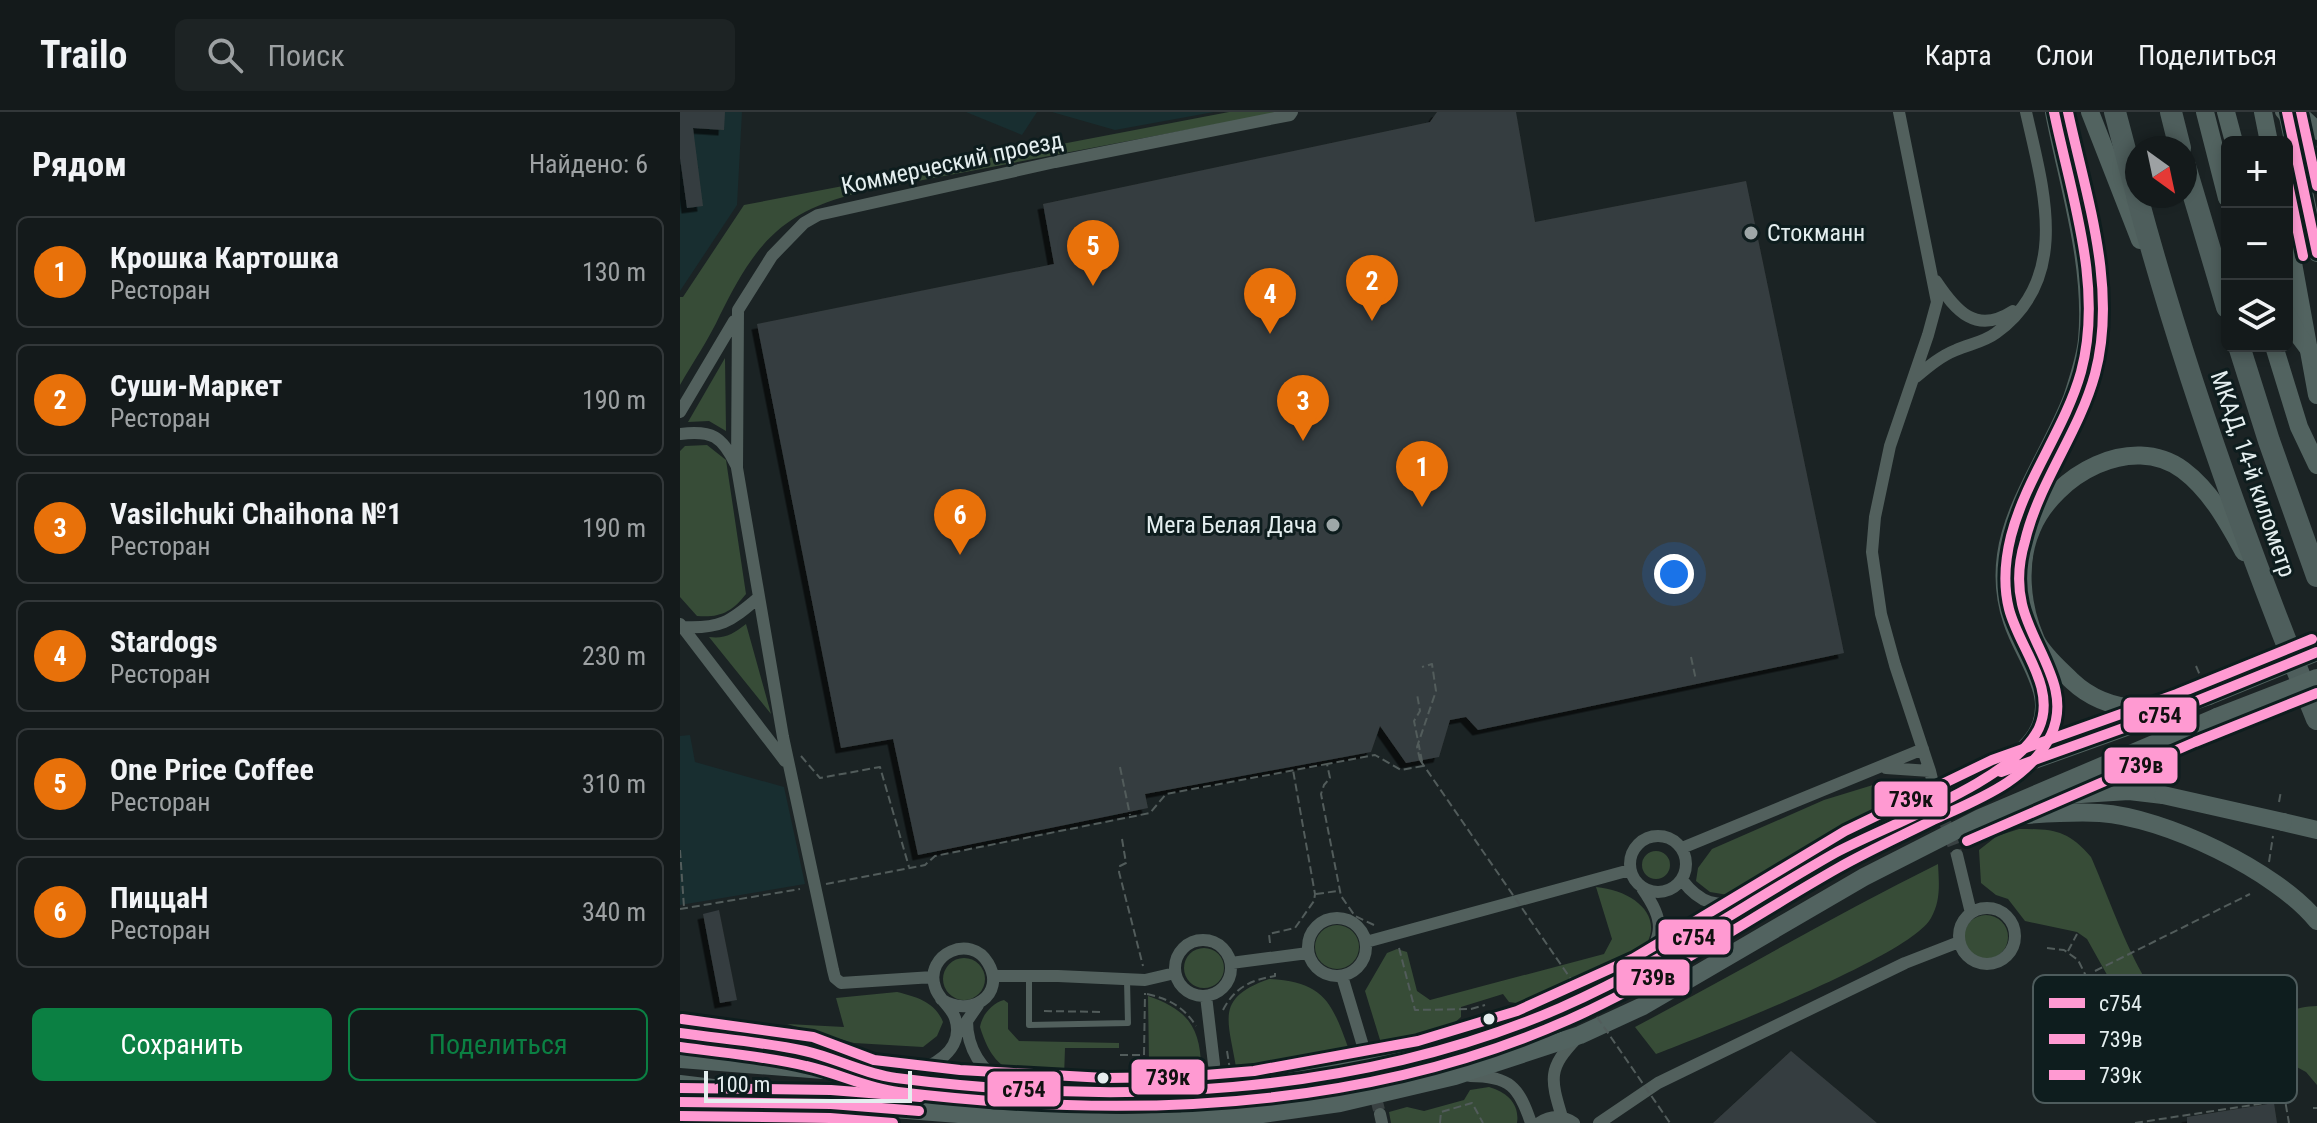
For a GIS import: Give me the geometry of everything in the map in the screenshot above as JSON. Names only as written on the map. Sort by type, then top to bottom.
[{"type":"highway","name":"МКАД, 14-й километр","points":[[2115,112],[2125,150]]},
{"type":"highway","points":[[2171,112],[2177,136]]},
{"type":"highway","points":[[2197,206],[2221,287]]},
{"type":"highway","name":"МКАД, 14-й километр","points":[[2141,208],[2217,458],[2317,719]]},
{"type":"highway","name":"МКАД, 14-й километр","points":[[2241,352],[2317,576]]},
{"type":"main road","points":[[1998,773],[2034,739],[2043,720],[2045,702],[2041,683],[2012,621],[2005,588],[2006,555],[2013,525],[2070,402],[2087,342],[2085,269],[2052,112]]},
{"type":"main road","points":[[2090,112],[2186,358]]},
{"type":"main road","points":[[2205,112],[2221,175]]},
{"type":"main road","points":[[2226,112],[2232,136]]},
{"type":"main road","points":[[2263,112],[2268,136]]},
{"type":"main road","points":[[2284,112],[2317,253]]},
{"type":"main road","points":[[2297,112],[2317,131]]},
{"type":"main road","points":[[2293,263],[2317,395]]},
{"type":"main road","points":[[2293,325],[2317,360]]},
{"type":"main road","points":[[2276,352],[2299,427],[2317,465]]},
{"type":"main road","points":[[2182,707],[2129,708],[2100,699],[2077,686],[2037,643],[2023,583],[2024,557],[2033,527],[2048,502],[2069,481],[2097,464],[2124,456],[2154,458],[2181,468],[2223,514],[2267,595]]},
{"type":"main road","points":[[680,1059],[1029,1089],[1182,1091],[1256,1085],[1421,1055],[1522,1024],[1641,970],[1852,843],[1998,773],[2182,707],[2206,691],[2317,652]]},
{"type":"main road","points":[[680,1102],[774,1102],[1062,1121],[1182,1121],[1340,1103],[1455,1076],[1580,1035],[1643,1006],[1864,877],[1980,818],[2317,678]]},
{"type":"main road","points":[[2034,796],[2129,791],[2163,795],[2317,830]]},
{"type":"main road","points":[[1980,818],[2072,812],[2103,813],[2145,823],[2256,870],[2286,890],[2317,921]]},
{"type":"main road","points":[[680,1033],[810,1051],[878,1074]]},
{"type":"main road","points":[[680,1084],[881,1108]]},
{"type":"street","name":"Коммерческий проезд","points":[[933,977],[841,983],[835,978],[783,737],[737,468],[736,318],[747,293],[772,256],[804,223],[818,215],[1012,171],[1305,112]]},
{"type":"street","points":[[1899,112],[1937,302],[1890,446],[1875,517],[1872,552],[1881,614],[1937,800]]},
{"type":"street","points":[[1914,379],[1945,355],[1998,332],[2022,304],[2039,275],[2047,237],[2040,173],[2026,112]]},
{"type":"street","points":[[2284,112],[2317,156]]},
{"type":"street","points":[[1931,273],[1949,300],[1968,317],[1992,321],[2022,304]]},
{"type":"street","points":[[680,412],[736,318]]},
{"type":"street","points":[[680,434],[699,432],[712,435],[728,448],[737,468]]},
{"type":"street","points":[[681,625],[708,628],[724,624],[739,616],[758,598]]},
{"type":"street","points":[[681,625],[789,766]]},
{"type":"street","points":[[1682,848],[1923,749]]},
{"type":"street","points":[[1877,769],[1895,767],[1930,771]]},
{"type":"street","points":[[1641,970],[1660,933],[1660,919],[1630,870],[1633,850],[1649,837],[1661,836],[1673,840],[1682,848],[1686,869],[1682,880],[1664,892],[1642,888]]},
{"type":"street","points":[[1957,855],[1971,913]]},
{"type":"street","points":[[1366,942],[1630,870]]},
{"type":"street","points":[[1682,880],[1692,894],[1706,902],[1723,905],[1750,903]]},
{"type":"street","points":[[1982,908],[1994,909],[2012,923],[2014,945],[2009,955],[2000,962],[1989,965],[1969,959],[1959,942],[1959,931],[1963,920],[1971,913],[1982,908]]},
{"type":"street","points":[[1333,917],[1355,923],[1366,942],[1366,953],[1361,964],[1353,972],[1342,976],[1320,972],[1308,953],[1308,941],[1313,930],[1333,917]]},
{"type":"street","points":[[1194,941],[1214,942],[1222,947],[1231,963],[1231,975],[1226,985],[1217,993],[1206,996],[1186,991],[1175,973],[1179,954],[1194,941]]},
{"type":"street","points":[[1599,1123],[1658,1083],[1905,963],[1959,942]]},
{"type":"street","points":[[878,1074],[924,1069],[946,1055],[953,1044],[957,1026],[952,1011],[935,989],[933,977],[938,961],[945,954],[963,948],[983,956],[993,976],[988,995],[967,1021],[976,1056],[992,1076],[1029,1089]]},
{"type":"street","points":[[1231,963],[1308,953]]},
{"type":"street","points":[[993,976],[1145,980],[1175,973]]},
{"type":"street","points":[[1342,976],[1363,1046]]},
{"type":"street","points":[[1206,996],[1214,1064]]},
{"type":"street","points":[[941,999],[961,1008],[981,1002]]},
{"type":"street","points":[[1568,1120],[1552,1078],[1561,1055],[1580,1035]]},
{"type":"street","points":[[1455,1076],[1491,1076],[1512,1085],[1522,1097],[1531,1123]]},
{"type":"street","points":[[1539,1123],[1553,1117],[1568,1120]]},
{"type":"lane","points":[[1029,975],[1029,1025],[1128,1023],[1127,980]]},
{"type":"path","points":[[1691,657],[1696,680]]},
{"type":"path","points":[[1422,667],[1432,664],[1436,691],[1417,747],[1420,760],[1670,1123]]},
{"type":"path","points":[[2196,666],[2206,691]]},
{"type":"path","points":[[680,850],[682,909],[925,865],[932,856],[1150,813],[1166,794],[1375,755],[1401,770],[1423,766],[1414,721],[1420,711],[1417,694]]},
{"type":"path","points":[[783,737],[820,778],[880,767],[910,868]]},
{"type":"path","points":[[1327,764],[1330,778],[1321,794],[1339,890],[1344,903],[1355,916],[1365,923],[1381,925]]},
{"type":"path","points":[[1120,767],[1131,816]]},
{"type":"path","points":[[1120,1055],[1144,1055],[1145,993],[1161,997],[1186,1010],[1196,1026],[1221,1024],[1224,1007],[1240,987],[1256,979],[1275,976],[1269,934],[1295,928],[1314,901],[1315,894],[1293,770]]},
{"type":"path","points":[[2278,806],[2281,791]]},
{"type":"path","points":[[1122,839],[1126,863],[1120,866],[1119,872],[1145,980]]},
{"type":"path","points":[[1315,894],[1339,890]]},
{"type":"path","points":[[2095,971],[2250,894]]},
{"type":"path","points":[[1404,931],[1407,940],[1398,943],[1415,1010],[1471,1009],[1485,1005]]},
{"type":"path","points":[[2068,952],[2077,934]]},
{"type":"path","points":[[2047,948],[2068,952],[2078,960],[2086,975]]},
{"type":"path","points":[[1044,1011],[1145,1012]]},
{"type":"path","points":[[1224,1039],[1230,1070]]},
{"type":"path","points":[[1440,1123],[1441,1112],[1472,1103],[1483,1123]]},
{"type":"path","points":[[2135,1123],[2265,1103]]},
{"type":"path","points":[[2286,1103],[2289,1123]]},
{"type":"path","points":[[680,1119],[742,1123]]},
{"type":"shaded area","points":[[680,112],[742,112],[737,205],[680,291]]},
{"type":"shaded area","points":[[966,112],[1037,112],[1022,135]]},
{"type":"shaded area","points":[[1052,112],[1214,112],[1115,130]]},
{"type":"shaded area","points":[[690,735],[695,762],[784,787],[805,884],[680,905],[680,736]]},
{"type":"green space","points":[[1229,112],[1281,112],[870,190],[816,207],[777,231],[762,247],[734,288],[680,385],[680,297],[683,297],[744,205]]},
{"type":"green space","points":[[725,358],[726,431],[709,421],[688,422]]},
{"type":"green space","points":[[707,445],[726,460],[746,594],[736,605],[719,615],[697,616],[680,597],[680,451],[685,446]]},
{"type":"green space","points":[[746,624],[771,714],[709,637],[729,635]]},
{"type":"green space","points":[[1886,781],[1912,782],[1919,791],[1843,828],[1728,895],[1710,892],[1696,881],[1698,868],[1712,849],[1824,800]]},
{"type":"green space","points":[[2019,829],[2041,830],[2067,836],[2083,848],[2091,857],[2143,975],[2107,975],[2087,939],[2077,932],[2025,921],[2008,899],[1996,895],[1981,883],[1979,850],[1997,836]]},
{"type":"green space","points":[[1656,851],[1666,855],[1670,865],[1666,875],[1656,879],[1646,875],[1642,865],[1646,855]]},
{"type":"green space","points":[[1938,864],[1938,898],[1931,918],[1915,934],[1886,953],[1804,993],[1656,1054],[1635,1027],[1862,903]]},
{"type":"green space","points":[[1596,887],[1626,895],[1646,912],[1651,923],[1650,935],[1644,948],[1632,961],[1523,1004],[1509,1002],[1503,994],[1461,1007],[1461,1017],[1444,1029],[1381,1043],[1365,991],[1387,953],[1397,949],[1407,952],[1417,991],[1430,1000],[1604,954],[1612,939]]},
{"type":"green space","points":[[1986,915],[2001,922],[2008,937],[2001,952],[1986,959],[1971,952],[1964,937],[1971,922]]},
{"type":"green space","points":[[1337,925],[1353,931],[1359,947],[1353,963],[1337,969],[1321,963],[1315,947],[1321,931]]},
{"type":"green space","points":[[1204,948],[1218,954],[1224,968],[1218,982],[1204,988],[1190,982],[1184,968],[1190,954]]},
{"type":"green space","points":[[964,958],[979,964],[985,979],[979,994],[964,1000],[949,994],[943,979],[949,964]]},
{"type":"green space","points":[[1269,979],[1288,981],[1314,990],[1331,1007],[1349,1050],[1236,1067],[1229,1012],[1240,994]]},
{"type":"green space","points":[[897,992],[918,998],[940,1015],[943,1022],[937,1036],[923,1047],[854,1043],[787,1024],[844,1027],[836,998]]},
{"type":"green space","points":[[1148,996],[1172,1007],[1189,1021],[1198,1041],[1201,1069],[1159,1073],[1131,1066],[1133,1062],[1149,1061]]},
{"type":"green space","points":[[1004,1000],[1008,1003],[1008,1029],[1019,1041],[1119,1043],[1119,1048],[1065,1048],[1064,1078],[1034,1076],[1010,1070],[993,1055],[980,1027],[988,1010]]},
{"type":"green space","points":[[2317,1006],[2317,1085],[2297,1067],[2297,1009]]},
{"type":"green space","points":[[1489,1087],[1511,1100],[1517,1123],[1391,1123],[1389,1112],[1407,1107],[1424,1111],[1464,1100],[1470,1090]]},
{"type":"building","points":[[680,112],[725,112],[724,130],[693,128],[703,206],[687,208],[680,158]]},
{"type":"building","points":[[1437,112],[1516,112],[1535,222],[1746,181],[1844,653],[1478,730],[1466,717],[1450,720],[1439,757],[1406,763],[1380,726],[1371,752],[1145,794],[1148,808],[918,855],[893,739],[841,748],[757,324],[1054,264],[1043,204],[1430,122]]},
{"type":"building","points":[[719,910],[737,1000],[720,1003],[703,914]]},
{"type":"building","points":[[1791,1051],[1877,1123],[1713,1123]]},
{"type":"building","points":[[2274,1103],[2277,1123],[2187,1123],[2187,1117]]},
{"type":"tunnel","points":[[1937,800],[1957,855]]},
{"type":"tunnel","points":[[1363,1046],[1380,1114]]},
{"type":"tunnel","points":[[1214,1064],[1220,1123]]},
{"type":"transit line","name":"с754","points":[[680,1033],[805,1051],[896,1078],[979,1087],[1148,1092],[1233,1087],[1317,1077],[1400,1060],[1481,1038],[1560,1008],[1665,954],[1835,853],[1948,800],[2004,766],[2025,747],[2039,728],[2043,713],[2040,683],[2007,600],[2009,545],[2026,494],[2074,393],[2087,340],[2087,274],[2054,112]]},
{"type":"transit line","name":"739в","points":[[680,1047],[791,1063],[898,1092],[1068,1105],[1239,1101],[1324,1090],[1407,1074],[1489,1051],[1603,1004],[1849,862],[2015,777],[2029,765],[2051,735],[2057,701],[2054,684],[2022,604],[2020,564],[2031,519],[2088,396],[2101,341],[2103,309],[2097,242],[2068,112]]},
{"type":"transit line","name":"с754","points":[[2287,112],[2317,253]]},
{"type":"transit line","name":"739к","points":[[2301,112],[2317,186]]},
{"type":"transit line","name":"739в","points":[[2293,208],[2303,256]]},
{"type":"transit line","name":"739к","points":[[682,1019],[813,1037],[874,1060],[960,1070],[1105,1078],[1181,1077],[1254,1071],[1418,1041],[1517,1011],[1634,958],[1845,831],[1992,760],[2177,694],[2312,639]]},
{"type":"transit line","name":"с754","points":[[2001,772],[2182,707],[2317,652]]},
{"type":"transit line","name":"739в","points":[[1967,841],[2317,693]]},
{"type":"transit line","name":"739к","points":[[680,1088],[831,1090],[920,1097]]},
{"type":"transit line","name":"с754","points":[[680,1102],[831,1104],[919,1111]]},
{"type":"transit line","name":"739в","points":[[680,1116],[830,1118],[893,1123]]},
{"type":"place","name":"Стокманн","points":[[1751,233]]},
{"type":"place","name":"One Price Coffee","points":[[1093,286]]},
{"type":"place","name":"Суши-Маркет","points":[[1372,321]]},
{"type":"place","name":"Stardogs","points":[[1270,334]]},
{"type":"place","name":"Vasilchuki Chaihona №1","points":[[1303,441]]},
{"type":"place","name":"Крошка Картошка","points":[[1422,507]]},
{"type":"place","name":"Мега Белая Дача","points":[[1333,525]]},
{"type":"place","name":"ПиццаН","points":[[960,555]]}]
